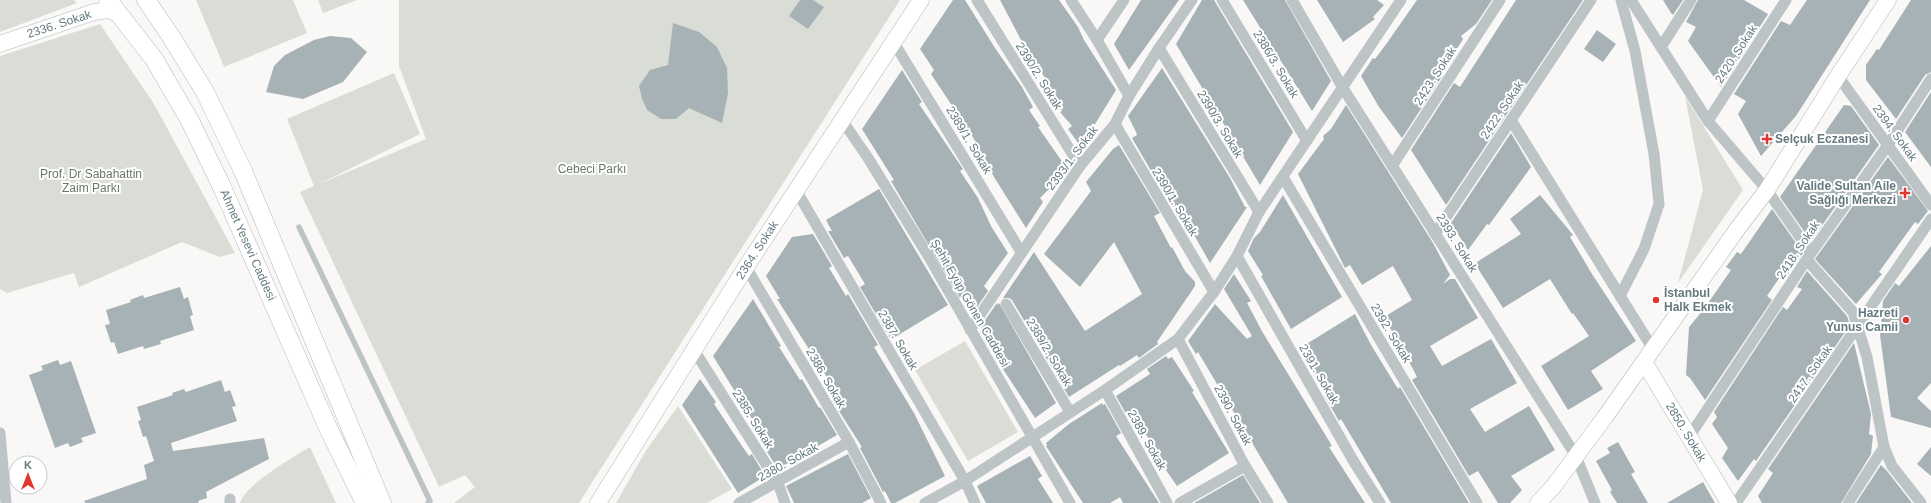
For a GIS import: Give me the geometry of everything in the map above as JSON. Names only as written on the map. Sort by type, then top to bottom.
[{"type":"main road","name":"Ahmet Yesevi Caddesi","points":[[146,0],[170,34],[205,92],[243,171],[382,503]]},
{"type":"main road","name":"Ahmet Yesevi Caddesi","points":[[113,7],[154,60],[190,121],[222,187],[329,430],[365,503]]},
{"type":"street","name":"2364. Sokak","points":[[598,503],[746,267],[921,0]]},
{"type":"street","name":"2390/2. Sokak","points":[[976,0],[1080,166]]},
{"type":"street","points":[[1070,0],[1097,40],[1129,96]]},
{"type":"street","points":[[1097,40],[1124,0]]},
{"type":"street","name":"2393/1. Sokak","points":[[970,330],[1080,166],[1114,124],[1129,96],[1159,48],[1192,0]]},
{"type":"street","name":"2386/3. Sokak","points":[[1222,0],[1307,141]]},
{"type":"street","name":"2393. Sokak","points":[[1292,0],[1343,88],[1576,456],[1595,503]]},
{"type":"street","points":[[925,503],[965,481],[1105,390],[1178,339],[1214,292],[1237,256],[1259,212],[1401,0]]},
{"type":"street","name":"2423. Sokak","points":[[1392,166],[1500,0]]},
{"type":"street","name":"2422. Sokak","points":[[1435,234],[1591,0]]},
{"type":"street","points":[[1620,0],[1635,51],[1654,154],[1659,204],[1644,249],[1620,296]]},
{"type":"street","points":[[1631,0],[1708,121],[1767,190],[1809,257],[1853,312],[1867,357],[1884,447],[1892,466],[1921,503]]},
{"type":"street","points":[[1661,47],[1691,0]]},
{"type":"street","name":"2420. Sokak","points":[[1708,121],[1786,0]]},
{"type":"street","points":[[1538,503],[1553,487],[1576,456],[1738,228],[1767,190],[1838,76],[1888,0]]},
{"type":"street","name":"2336. Sokak","points":[[0,44],[94,12],[109,10],[113,7]]},
{"type":"street","name":"2389/1. Sokak","points":[[893,41],[1021,252]]},
{"type":"street","name":"2390/3. Sokak","points":[[1159,48],[1259,212]]},
{"type":"street","name":"2394. Sokak","points":[[1838,76],[1931,205]]},
{"type":"street","name":"2418. Sokak","points":[[1689,437],[1809,257],[1888,145],[1931,79]]},
{"type":"street","name":"Şehit Eyüp Gönen Caddesi","points":[[842,120],[868,158],[930,257],[970,330],[1070,503]]},
{"type":"street","points":[[1511,120],[1620,296],[1649,355]]},
{"type":"street","name":"2390/1. Sokak","points":[[1114,124],[1214,292]]},
{"type":"street","name":"2392. Sokak","points":[[1283,177],[1477,503]]},
{"type":"street","name":"2387. Sokak","points":[[796,190],[965,481],[975,503]]},
{"type":"street","name":"2417. Sokak","points":[[1736,503],[1931,220]]},
{"type":"street","name":"2391. Sokak","points":[[1237,256],[1380,503]]},
{"type":"street","name":"2386. Sokak","points":[[746,267],[849,442],[881,503]]},
{"type":"street","name":"2389/2. Sokak","points":[[1006,304],[1070,412]]},
{"type":"street","name":"2390. Sokak","points":[[1178,339],[1245,466],[1268,503]]},
{"type":"street","name":"2385. Sokak","points":[[694,350],[778,483],[785,503]]},
{"type":"street","name":"2850. Sokak","points":[[1649,355],[1689,437],[1729,503]]},
{"type":"street","name":"2389. Sokak","points":[[1105,390],[1167,503]]},
{"type":"street","points":[[0,434],[6,503]]},
{"type":"street","name":"2380. Sokak","points":[[739,503],[778,483],[849,442]]},
{"type":"street","points":[[1848,503],[1884,447]]},
{"type":"street","points":[[1180,503],[1245,466]]},
{"type":"lane","points":[[299,227],[430,501],[428,503]]},
{"type":"green space","points":[[0,0],[74,0],[77,3],[0,32]]},
{"type":"green space","points":[[196,0],[293,0],[307,33],[224,67]]},
{"type":"green space","points":[[318,0],[357,0],[323,13]]},
{"type":"green space","name":"Cebeci Parkı","points":[[399,0],[900,0],[579,503],[454,503],[475,487],[465,475],[439,487],[300,192],[314,186],[287,119],[394,73],[420,134],[319,184],[426,139],[399,66]]},
{"type":"green space","name":"Prof. Dr Sabahattin Zaim Parkı","points":[[100,24],[154,104],[235,253],[220,257],[182,242],[79,287],[74,273],[7,293],[0,289],[0,56]]},
{"type":"green space","points":[[1685,96],[1743,190],[1678,283],[1703,190]]},
{"type":"green space","points":[[965,341],[1018,432],[968,461],[915,370]]},
{"type":"green space","points":[[678,406],[732,489],[707,503],[616,503],[645,452]]},
{"type":"green space","points":[[310,447],[336,503],[240,503],[251,488],[270,472]]},
{"type":"building","points":[[800,0],[813,0],[824,7],[808,29],[789,16]]},
{"type":"building","points":[[953,0],[965,0],[995,48],[1022,87],[1033,107],[1029,110],[1040,126],[1038,127],[1068,170],[1040,198],[1043,202],[1026,228],[994,177],[974,139],[931,74],[934,70],[920,49]]},
{"type":"building","points":[[1000,0],[1059,0],[1078,27],[1084,40],[1116,90],[1081,147],[1068,129],[1072,126],[1060,112],[1062,111],[1047,81],[1021,40]]},
{"type":"building","points":[[1141,0],[1179,0],[1129,70],[1114,44]]},
{"type":"building","points":[[1202,0],[1214,0],[1293,132],[1260,185],[1176,44]]},
{"type":"building","points":[[1243,0],[1285,0],[1331,81],[1312,111]]},
{"type":"building","points":[[1317,0],[1377,0],[1384,5],[1373,17],[1375,19],[1343,42]]},
{"type":"building","points":[[1417,0],[1492,0],[1476,24],[1461,36],[1463,39],[1441,75],[1443,75],[1402,138],[1379,107],[1361,76],[1373,58],[1375,59],[1387,43]]},
{"type":"building","points":[[1516,0],[1583,0],[1446,205],[1411,150],[1454,83],[1460,87]]},
{"type":"building","points":[[1663,0],[1683,0],[1673,15]]},
{"type":"building","points":[[1698,0],[1744,0],[1768,14],[1721,87],[1688,41],[1696,27],[1686,22]]},
{"type":"building","points":[[1807,0],[1870,0],[1796,116],[1761,156],[1738,114],[1746,101],[1734,94],[1781,21],[1790,25]]},
{"type":"building","points":[[1911,0],[1931,0],[1931,72],[1925,75],[1896,119],[1866,80],[1866,65],[1877,49],[1879,50]]},
{"type":"building","points":[[673,23],[699,32],[717,47],[727,68],[728,93],[722,123],[689,108],[676,119],[661,119],[647,110],[642,99],[639,86],[650,70],[668,65]]},
{"type":"building","points":[[1597,30],[1616,44],[1603,62],[1584,49]]},
{"type":"building","points":[[330,36],[351,38],[367,52],[343,82],[303,99],[266,92],[274,66],[285,55],[314,40]]},
{"type":"building","points":[[1162,68],[1230,178],[1245,207],[1247,207],[1210,263],[1177,205],[1172,207],[1132,138],[1137,135],[1128,116]]},
{"type":"building","points":[[902,70],[922,102],[919,104],[963,169],[960,171],[978,198],[991,226],[1008,253],[984,286],[988,291],[973,313],[962,296],[960,298],[891,181],[894,180],[862,129]]},
{"type":"building","points":[[1931,92],[1931,167],[1905,132]]},
{"type":"building","points":[[1346,105],[1433,243],[1450,275],[1443,284],[1450,279],[1455,279],[1478,318],[1430,346],[1442,366],[1491,339],[1517,383],[1470,409],[1485,432],[1529,406],[1555,450],[1511,476],[1522,490],[1510,503],[1498,503],[1478,471],[1469,476],[1412,380],[1417,377],[1384,317],[1412,300],[1393,266],[1362,285],[1350,265],[1345,268],[1298,174],[1324,139],[1323,136],[1331,129]]},
{"type":"building","points":[[1844,105],[1851,106],[1879,145],[1811,241],[1780,197]]},
{"type":"building","points":[[1511,133],[1531,167],[1489,225],[1487,224],[1468,250],[1451,223]]},
{"type":"building","points":[[1119,145],[1160,213],[1154,216],[1185,271],[1195,282],[1195,286],[1157,342],[1158,344],[1139,358],[1137,355],[1120,366],[1119,365],[1069,397],[1012,300],[1009,298],[1003,298],[1034,252],[1085,331],[1142,294],[1114,242],[1080,287],[1044,254],[1091,191],[1086,182],[1113,149]]},
{"type":"building","points":[[1888,157],[1928,211],[1918,224],[1915,222],[1879,272],[1882,274],[1856,304],[1815,259]]},
{"type":"building","points":[[879,189],[948,305],[895,337],[894,335],[890,338],[860,287],[865,284],[848,256],[844,258],[828,231],[832,231],[826,220]]},
{"type":"building","points":[[1283,195],[1342,297],[1291,329],[1261,276],[1263,275],[1248,251],[1254,238],[1260,232]]},
{"type":"building","points":[[1540,195],[1573,235],[1570,237],[1592,274],[1636,341],[1591,371],[1603,389],[1568,410],[1541,366],[1589,336],[1573,313],[1572,314],[1550,279],[1503,308],[1477,267],[1477,262],[1521,234],[1510,219]]},
{"type":"building","points":[[1772,209],[1803,253],[1785,279],[1780,277],[1767,296],[1772,300],[1705,400],[1690,378],[1686,375],[1689,327],[1704,309],[1731,270],[1726,267],[1737,252],[1741,254]]},
{"type":"building","points":[[813,234],[832,266],[829,268],[846,296],[848,294],[878,345],[874,347],[914,413],[945,476],[895,503],[891,503],[885,491],[883,492],[860,448],[862,447],[832,400],[839,396],[777,299],[780,299],[766,276],[792,237]]},
{"type":"building","name":"Hazreti Yunus Camii","points":[[1931,246],[1931,383],[1917,398],[1931,411],[1931,428],[1891,417],[1880,335],[1883,301],[1895,283],[1899,286]]},
{"type":"building","points":[[1807,271],[1847,316],[1850,325],[1756,461],[1754,459],[1738,481],[1722,458],[1728,448],[1712,424],[1717,417],[1714,412],[1783,307],[1787,310],[1802,289],[1797,287]]},
{"type":"building","points":[[1234,274],[1251,301],[1247,303],[1263,333],[1332,446],[1329,447],[1365,503],[1288,503],[1198,352],[1196,354],[1188,341],[1215,304],[1247,339],[1252,336],[1224,289]]},
{"type":"building","points":[[180,287],[184,299],[188,297],[193,315],[190,316],[194,330],[160,341],[161,344],[144,349],[143,346],[118,354],[114,342],[111,343],[105,325],[110,324],[106,310],[131,302],[130,300],[143,295],[144,298]]},
{"type":"building","points":[[753,299],[781,346],[779,347],[800,380],[802,379],[837,435],[778,469],[764,447],[768,445],[713,356]]},
{"type":"building","points":[[997,303],[998,305],[999,303],[1056,403],[1035,418],[1001,366],[1003,364],[980,332],[982,328],[981,326]]},
{"type":"building","points":[[1355,314],[1371,345],[1398,389],[1400,387],[1469,503],[1391,503],[1341,419],[1339,421],[1324,395],[1327,393],[1300,348]]},
{"type":"building","points":[[1854,343],[1871,414],[1869,434],[1873,436],[1871,454],[1841,503],[1762,503],[1758,496],[1773,473],[1768,469]]},
{"type":"building","points":[[1166,356],[1168,359],[1172,357],[1194,391],[1192,392],[1229,453],[1177,486],[1159,460],[1161,459],[1152,443],[1138,423],[1133,426],[1116,396],[1150,374],[1147,369]]},
{"type":"building","points":[[58,360],[60,365],[71,361],[96,433],[81,438],[83,442],[70,447],[68,443],[55,448],[29,375],[43,370],[41,366]]},
{"type":"building","points":[[700,379],[716,402],[714,404],[742,446],[749,456],[752,454],[765,476],[738,493],[682,405]]},
{"type":"building","points":[[221,380],[225,392],[230,390],[236,406],[232,407],[237,421],[171,443],[173,451],[264,438],[269,459],[206,492],[207,498],[198,501],[199,503],[85,503],[84,501],[147,479],[144,465],[154,461],[146,436],[143,437],[138,421],[141,420],[137,407],[173,395],[172,393],[184,389],[186,392]]},
{"type":"building","points":[[1102,403],[1103,405],[1105,404],[1121,433],[1116,436],[1159,503],[1123,503],[1120,497],[1110,503],[1083,503],[1046,446],[1046,443],[1069,424]]},
{"type":"building","points":[[1618,442],[1635,472],[1631,474],[1648,503],[1617,503],[1610,492],[1612,490],[1596,461],[1610,453],[1607,448]]},
{"type":"building","points":[[1931,447],[1931,476],[1917,464]]},
{"type":"building","points":[[848,454],[871,498],[862,503],[794,503],[786,486]]},
{"type":"building","points":[[1030,456],[1042,476],[1038,479],[1053,503],[986,503],[977,486]]},
{"type":"building","points":[[1881,465],[1887,471],[1912,503],[1856,503]]},
{"type":"building","points":[[1243,475],[1260,503],[1194,503],[1217,490]]},
{"type":"building","points":[[1703,482],[1715,503],[1667,503]]},
{"type":"place","name":"Selçuk Eczanesi","points":[[1767,139]]},
{"type":"place","name":"Valide Sultan Aile Sağlığı Merkezi","points":[[1905,193]]},
{"type":"place","name":"İstanbul Halk Ekmek","points":[[1656,300]]},
{"type":"place","name":"Hazreti Yunus Camii","points":[[1906,320]]}]
